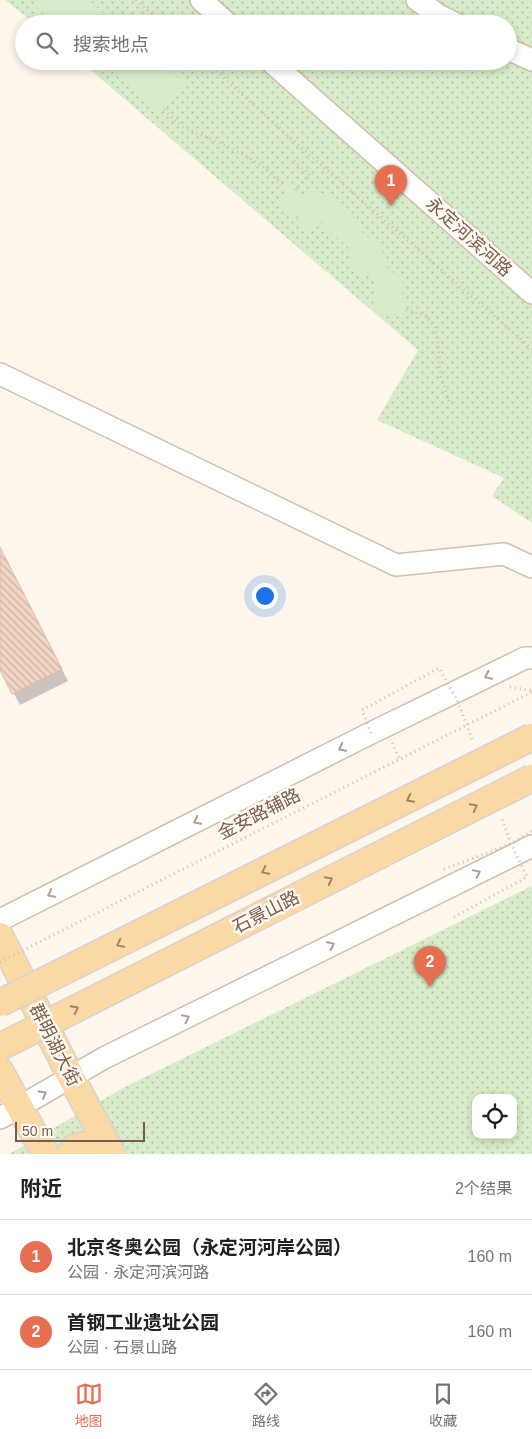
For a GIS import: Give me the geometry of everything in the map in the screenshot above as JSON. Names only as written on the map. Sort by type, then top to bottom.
[{"type":"main road","name":"石景山路","points":[[0,1003],[532,737]]},
{"type":"main road","name":"石景山路","points":[[0,1047],[532,778]]},
{"type":"main road","name":"群明湖大街","points":[[0,936],[111,1154]]},
{"type":"main road","points":[[0,1071],[10,1113],[45,1154]]},
{"type":"main road","points":[[70,1154],[74,1147],[96,1144],[111,1154]]},
{"type":"street","points":[[201,0],[218,15]]},
{"type":"street","points":[[417,0],[439,15]]},
{"type":"street","points":[[517,53],[532,60]]},
{"type":"street","name":"永定河滨河路","points":[[280,70],[532,293]]},
{"type":"street","points":[[0,374],[396,565],[504,554],[532,567]]},
{"type":"street","points":[[0,920],[371,733],[525,658],[532,658]]},
{"type":"street","points":[[10,1113],[104,1058],[532,846]]},
{"type":"path","points":[[136,0],[153,15]]},
{"type":"path","points":[[215,70],[532,349]]},
{"type":"path","points":[[164,110],[183,127],[231,148],[261,165],[283,185]]},
{"type":"path","points":[[294,161],[310,174],[295,191]]},
{"type":"path","points":[[406,310],[426,316],[435,327],[440,374],[449,402]]},
{"type":"path","points":[[371,733],[362,710],[439,668],[458,702]]},
{"type":"path","name":"金安路辅路","points":[[0,962],[532,692]]},
{"type":"path","points":[[444,869],[511,844],[532,831]]},
{"type":"green space","points":[[5,0],[532,0],[532,523],[492,496],[504,478],[377,420],[418,350],[91,70],[517,70],[517,15],[24,15]]},
{"type":"green space","points":[[40,0],[89,0],[106,15],[46,15],[35,6]]},
{"type":"green space","points":[[111,70],[170,70],[187,85],[160,114]]},
{"type":"green space","points":[[285,183],[304,199],[312,191],[332,195],[357,218],[364,236],[379,241],[385,264],[403,282],[403,293],[399,296],[405,304],[406,310],[403,313],[393,316],[378,313],[376,309],[376,278],[353,272],[349,263],[350,253],[348,247],[323,225],[321,217],[318,218],[314,228],[307,230],[300,225],[298,213],[288,214],[281,210],[280,203],[286,192],[281,187]]},
{"type":"green space","points":[[532,886],[532,1154],[9,1154],[123,1088]]},
{"type":"building","points":[[0,547],[62,669],[12,694],[0,670]]},
{"type":"place","name":"北京冬奥公园（永定河河岸公园）","points":[[391,206]]},
{"type":"place","name":"首钢工业遗址公园","points":[[430,987]]}]
